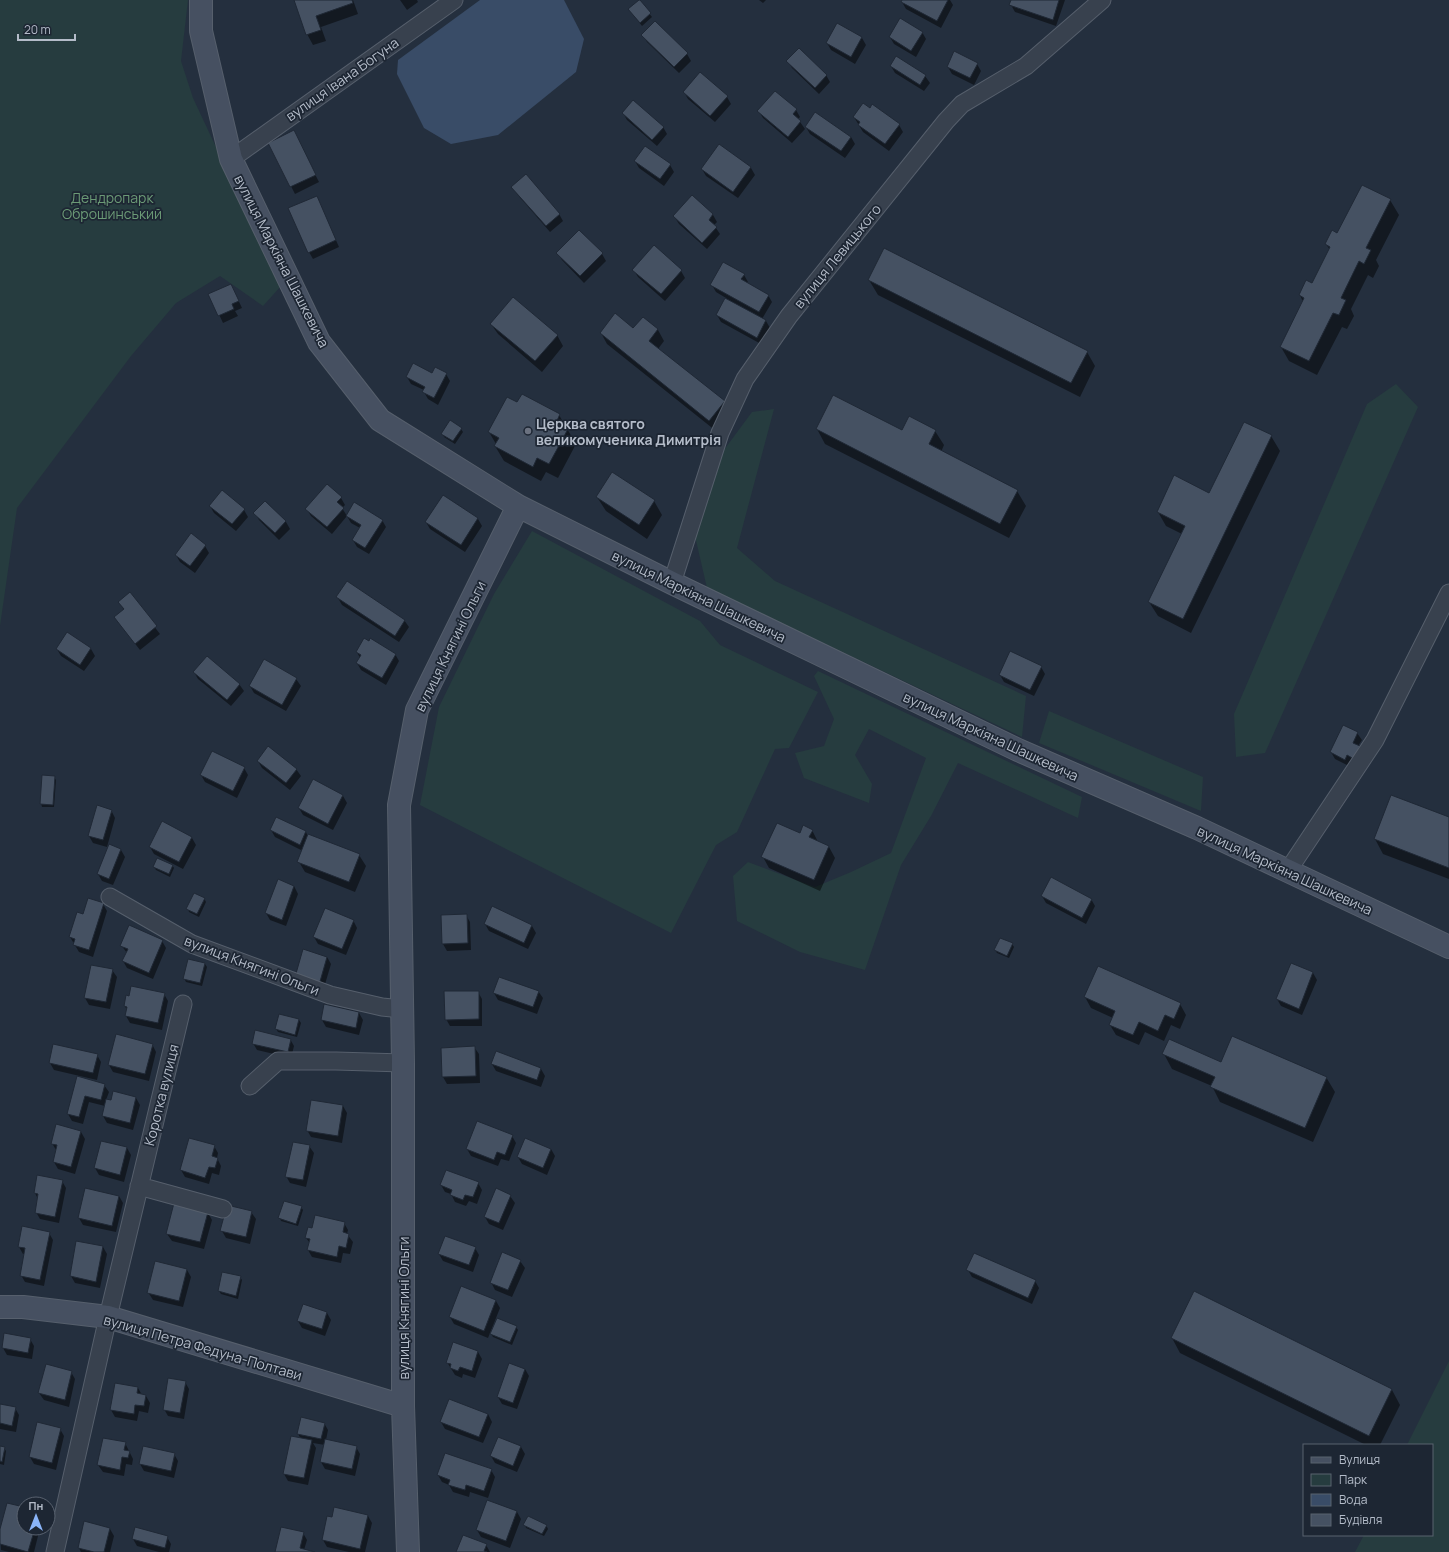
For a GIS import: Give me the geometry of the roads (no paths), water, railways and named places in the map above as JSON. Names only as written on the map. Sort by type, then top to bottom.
[{"type":"street","name":"вулиця Маркіяна Шашкевича","points":[[201,0],[201,31],[231,159],[319,342],[380,420],[518,506],[672,583],[1018,750],[1197,828],[1287,872],[1449,947]]},
{"type":"street","name":"вулиця Івана Богуна","points":[[231,159],[454,0]]},
{"type":"street","name":"вулиця Левицького","points":[[672,583],[720,433],[745,379],[789,316],[962,104],[1026,66],[1102,0]]},
{"type":"street","name":"вулиця Княгині Ольги","points":[[408,1552],[403,1406],[403,1063],[399,805],[418,710],[518,506]]},
{"type":"street","points":[[1287,872],[1375,740],[1449,593]]},
{"type":"street","name":"вулиця Княгині Ольги","points":[[110,897],[192,944],[330,995],[382,1007],[402,1009]]},
{"type":"street","name":"Коротка вулиця","points":[[55,1552],[108,1317],[183,1004]]},
{"type":"street","points":[[250,1086],[278,1061],[403,1063]]},
{"type":"street","points":[[139,1186],[223,1209]]},
{"type":"street","name":"вулиця Петра Федуна-Полтави","points":[[0,1307],[23,1307],[108,1317],[403,1406]]},
{"type":"water","points":[[480,0],[564,0],[584,39],[576,72],[498,135],[451,144],[424,128],[397,74],[398,60]]},
{"type":"place","name":"Церква святого великомученика Димитрія","points":[[528,431]]},
{"type":"park label","name":"Дендропарк Оброшинський","points":[[112,206]]}]
